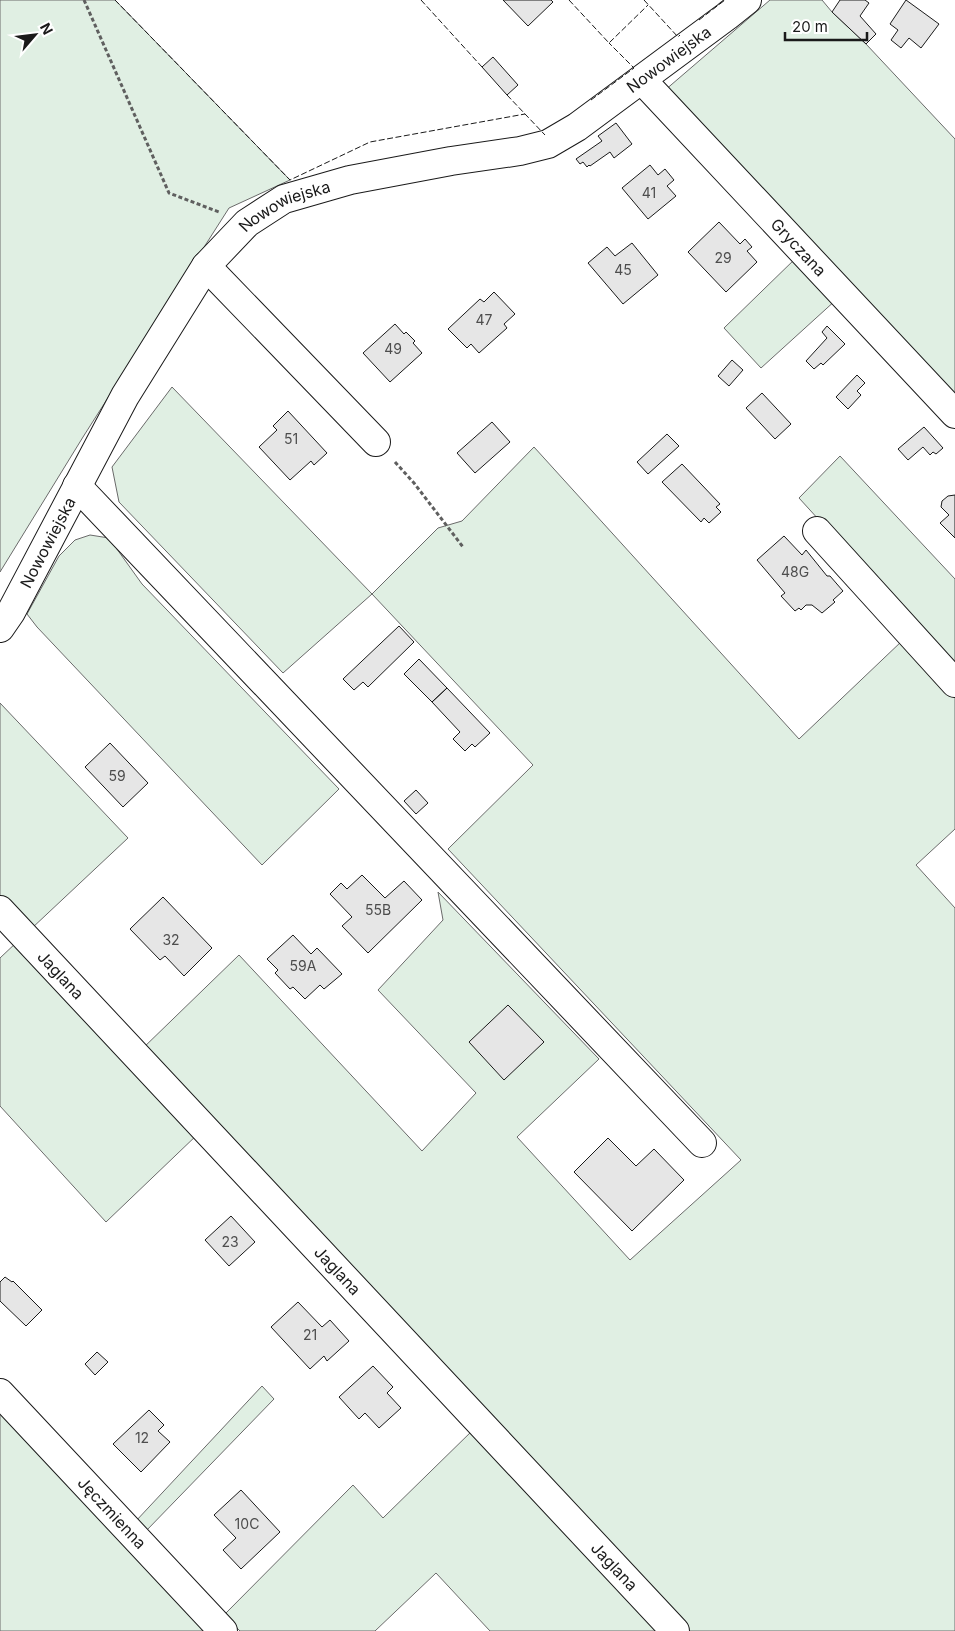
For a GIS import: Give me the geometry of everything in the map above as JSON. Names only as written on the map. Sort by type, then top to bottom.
[{"type":"street","name":"Nowowiejska","points":[[0,628],[11,612],[125,396],[206,266],[247,222],[284,198],[350,180],[451,161],[520,151],[548,144],[577,127],[642,80],[747,0]]},
{"type":"street","name":"Gryczana","points":[[642,80],[955,414]]},
{"type":"street","points":[[206,266],[376,442]]},
{"type":"street","points":[[77,486],[702,1143]]},
{"type":"street","points":[[816,531],[955,683]]},
{"type":"street","name":"Jaglana","points":[[0,910],[675,1631]]},
{"type":"street","name":"Jęczmienna","points":[[0,1394],[223,1631]]},
{"type":"path","points":[[84,0],[169,193],[247,222]]},
{"type":"path","points":[[376,442],[414,483],[463,547]]},
{"type":"green space","points":[[0,0],[115,0],[290,180],[229,208],[83,437],[0,572]]},
{"type":"green space","points":[[770,0],[822,0],[955,139],[955,402],[664,91]]},
{"type":"green space","points":[[797,257],[837,299],[761,368],[724,328]]},
{"type":"green space","points":[[172,387],[372,594],[283,673],[119,502],[112,467]]},
{"type":"green space","points":[[534,447],[799,739],[903,640],[955,698],[955,829],[916,865],[955,908],[955,1631],[685,1631],[140,1051],[239,955],[422,1151],[476,1093],[378,990],[443,920],[438,892],[599,1059],[517,1137],[630,1260],[741,1160],[448,849],[533,765],[372,594],[438,528],[462,521]]},
{"type":"green space","points":[[840,456],[955,579],[955,669],[799,498]]},
{"type":"green space","points":[[90,535],[109,538],[142,584],[339,789],[262,865],[37,627],[27,614],[59,556],[75,540]]},
{"type":"green space","points":[[0,703],[128,838],[31,929],[0,895]]},
{"type":"green space","points":[[18,941],[199,1133],[106,1222],[0,1106],[0,958]]},
{"type":"green space","points":[[262,1386],[274,1399],[145,1532],[135,1522]]},
{"type":"green space","points":[[0,1408],[207,1631],[0,1631]]},
{"type":"green space","points":[[475,1428],[665,1631],[490,1631],[436,1573],[375,1631],[240,1631],[224,1615],[353,1485],[383,1518]]},
{"type":"building","points":[[503,0],[551,0],[553,2],[528,26]]},
{"type":"building","points":[[840,0],[865,0],[869,3],[860,16],[876,34],[866,44],[832,12]]},
{"type":"building","points":[[906,0],[939,24],[921,48],[909,38],[901,48],[891,40],[898,30],[890,24]]},
{"type":"building","points":[[493,57],[518,85],[507,95],[482,67]]},
{"type":"building","points":[[616,123],[632,144],[614,158],[610,152],[590,166],[587,167],[583,162],[580,164],[576,159],[602,141],[598,136]]},
{"type":"building","points":[[650,165],[658,175],[665,169],[674,180],[667,186],[676,196],[648,219],[622,188]]},
{"type":"building","points":[[719,222],[740,244],[745,239],[752,247],[747,251],[757,262],[726,292],[688,252]]},
{"type":"building","points":[[632,243],[658,275],[623,304],[588,263],[607,247],[615,256]]},
{"type":"building","points":[[494,292],[515,314],[504,324],[507,328],[479,353],[471,344],[467,348],[448,329],[480,299],[484,302]]},
{"type":"building","points":[[395,324],[404,334],[406,332],[415,341],[413,343],[422,353],[390,382],[363,353]]},
{"type":"building","points":[[827,326],[845,344],[823,365],[821,363],[814,369],[806,361],[827,338],[822,332]]},
{"type":"building","points":[[732,360],[743,370],[729,386],[718,376]]},
{"type":"building","points":[[857,375],[865,383],[857,391],[861,395],[848,409],[836,397]]},
{"type":"building","points":[[762,393],[791,424],[775,439],[746,408]]},
{"type":"building","points":[[288,411],[327,453],[314,465],[311,461],[290,480],[259,447],[277,430],[273,426]]},
{"type":"building","points":[[492,422],[510,442],[475,473],[457,453]]},
{"type":"building","points":[[924,427],[943,448],[936,454],[933,452],[930,455],[923,447],[908,460],[898,449]]},
{"type":"building","points":[[667,434],[679,446],[648,474],[637,462]]},
{"type":"building","points":[[682,464],[720,504],[716,507],[721,512],[709,523],[704,518],[701,522],[662,482]]},
{"type":"building","points":[[955,495],[955,538],[940,523],[949,515],[941,507],[942,501],[948,496]]},
{"type":"building","points":[[784,536],[802,555],[806,550],[827,576],[830,576],[843,591],[833,600],[835,602],[822,613],[812,605],[806,605],[801,610],[799,608],[795,611],[781,596],[785,593],[757,560]]},
{"type":"building","points":[[399,626],[414,642],[368,687],[363,682],[354,690],[343,679]]},
{"type":"building","points":[[419,659],[447,688],[432,702],[404,674]]},
{"type":"building","points":[[447,688],[490,733],[475,747],[472,744],[465,751],[453,739],[460,732],[432,702]]},
{"type":"building","points":[[110,743],[148,783],[123,807],[85,767]]},
{"type":"building","points":[[416,790],[428,803],[416,814],[404,801]]},
{"type":"building","points":[[362,875],[385,898],[404,881],[422,900],[368,953],[342,926],[352,917],[330,894],[341,883],[347,889]]},
{"type":"building","points":[[163,897],[212,948],[184,976],[165,956],[160,960],[130,929]]},
{"type":"building","points":[[293,935],[311,954],[317,948],[342,974],[324,989],[320,985],[305,999],[293,987],[290,989],[275,973],[278,970],[267,959]]},
{"type":"building","points":[[508,1005],[544,1042],[504,1080],[469,1042]]},
{"type":"building","points":[[608,1138],[636,1166],[654,1149],[684,1180],[632,1231],[574,1172]]},
{"type":"building","points":[[231,1216],[255,1242],[229,1266],[205,1240]]},
{"type":"building","points":[[5,1277],[13,1281],[42,1310],[26,1326],[0,1301],[0,1282]]},
{"type":"building","points":[[298,1302],[322,1327],[330,1320],[349,1341],[327,1361],[324,1356],[310,1369],[271,1327]]},
{"type":"building","points":[[97,1352],[108,1362],[95,1375],[85,1364]]},
{"type":"building","points":[[373,1366],[393,1387],[387,1393],[401,1408],[379,1428],[365,1413],[359,1419],[339,1397]]},
{"type":"building","points":[[149,1410],[164,1425],[158,1431],[170,1442],[141,1472],[113,1444]]},
{"type":"building","points":[[241,1490],[280,1532],[241,1569],[223,1550],[236,1538],[214,1515]]},
{"type":"fence","points":[[115,0],[290,180],[370,142],[525,114]]},
{"type":"fence","points":[[421,0],[482,67]]},
{"type":"fence","points":[[569,0],[609,43],[648,5]]},
{"type":"fence","points":[[644,0],[678,37],[680,35]]},
{"type":"fence","points":[[699,20],[725,0]]},
{"type":"fence","points":[[591,100],[634,68],[609,43]]},
{"type":"fence","points":[[507,95],[545,135]]}]
